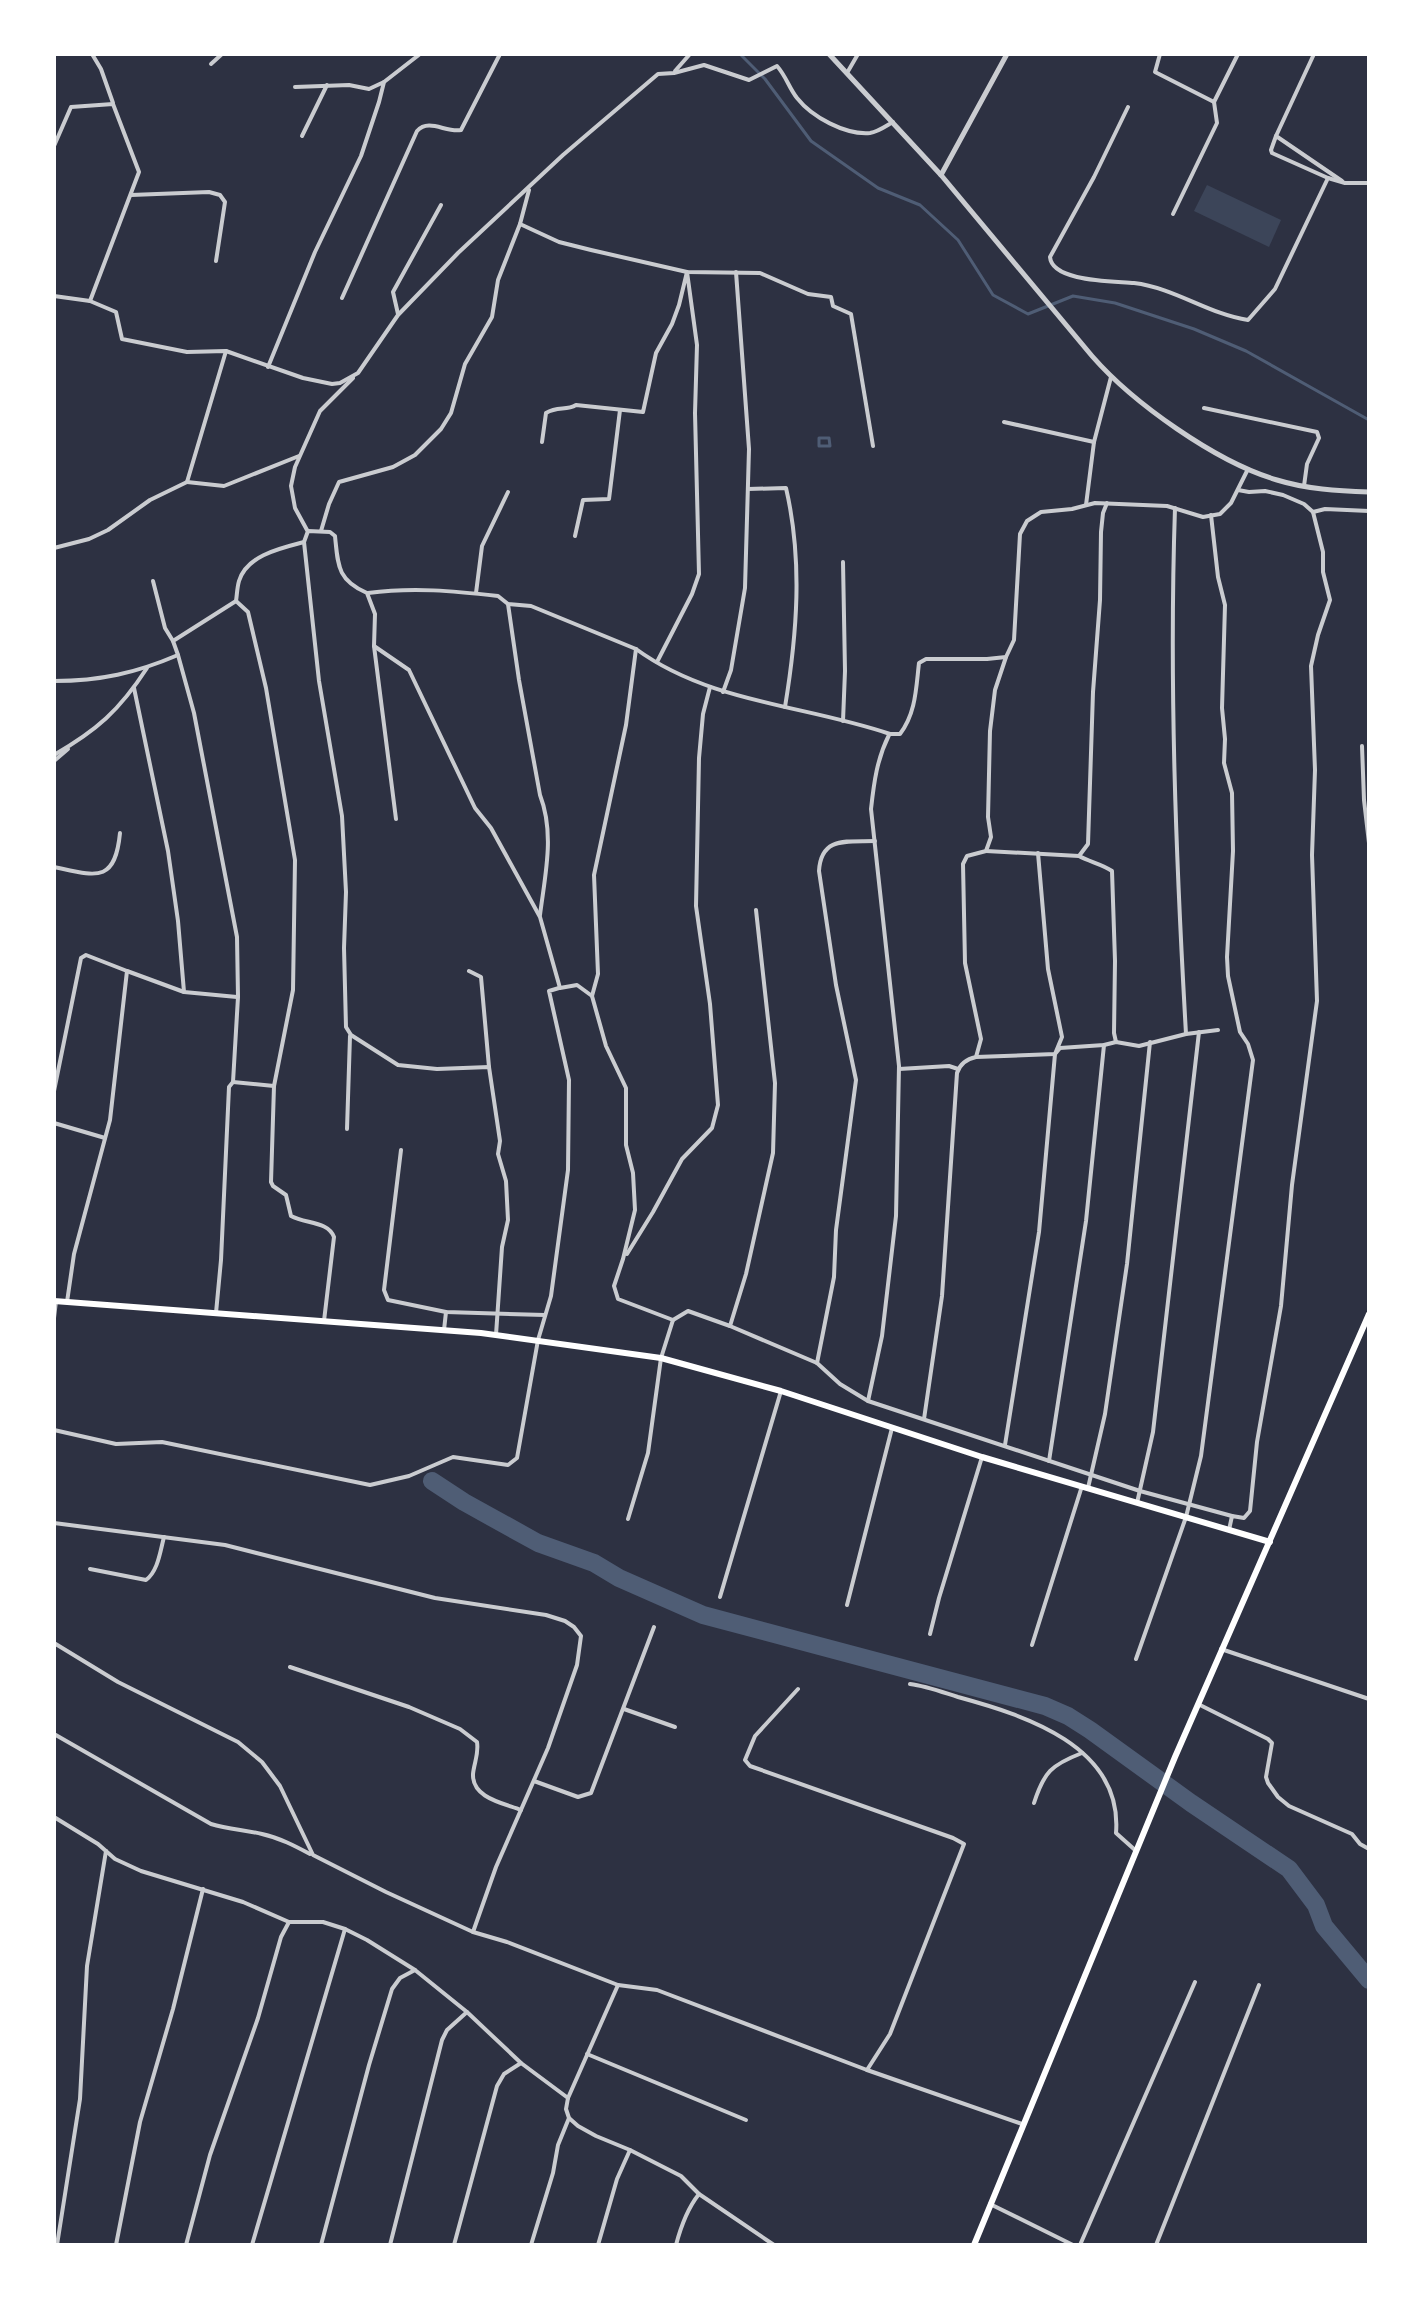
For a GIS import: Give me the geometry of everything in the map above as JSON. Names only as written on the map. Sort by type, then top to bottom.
[{"type":"main road","points":[[55,1301],[444,1330],[661,1358],[781,1391],[982,1457],[1270,1542]]},
{"type":"main road","points":[[974,2245],[1175,1757],[1369,1314]]},
{"type":"street","points":[[90,301],[139,172],[101,69],[92,54]]},
{"type":"street","points":[[211,64],[222,54]]},
{"type":"street","points":[[295,87],[349,85],[369,89],[384,82],[420,54]]},
{"type":"street","points":[[342,298],[417,131],[427,124],[456,132],[461,130],[500,54]]},
{"type":"street","points":[[674,73],[690,54]]},
{"type":"street","points":[[829,54],[941,175],[1111,377],[1153,412],[1215,452],[1276,480],[1369,492]]},
{"type":"street","points":[[847,73],[858,54]]},
{"type":"street","points":[[941,175],[1007,54]]},
{"type":"street","points":[[1160,54],[1155,72],[1214,102]]},
{"type":"street","points":[[1173,214],[1217,123],[1214,102],[1238,54]]},
{"type":"street","points":[[1314,54],[1276,136],[1272,153],[1328,178],[1345,183],[1369,183]]},
{"type":"street","points":[[489,1067],[437,1069],[398,1065],[351,1035],[346,1027],[346,892],[342,816],[319,681],[304,542],[308,531],[295,508],[291,486],[300,456],[320,411],[358,373],[398,315],[458,253],[563,155],[658,74],[704,65],[749,80],[777,66],[800,102],[817,116],[853,131],[872,133],[893,122]]},
{"type":"street","points":[[268,367],[315,252],[361,156],[384,82]]},
{"type":"street","points":[[302,136],[327,85]]},
{"type":"street","points":[[54,146],[71,107],[113,104]]},
{"type":"street","points":[[1128,107],[1050,257],[1053,267],[1061,271],[1091,280],[1153,286],[1227,317],[1248,320],[1275,289],[1328,178]]},
{"type":"street","points":[[1276,136],[1345,183]]},
{"type":"street","points":[[321,531],[339,482],[393,467],[415,455],[441,429],[451,413],[465,364],[492,317],[498,280],[520,224],[530,186]]},
{"type":"street","points":[[131,195],[209,192],[220,195],[225,202],[216,261]]},
{"type":"street","points":[[398,315],[393,292],[441,205]]},
{"type":"street","points":[[520,224],[559,242],[687,272],[760,273],[808,294],[831,297],[833,306],[851,314],[873,446]]},
{"type":"street","points":[[542,442],[546,413],[555,408],[570,409],[576,405],[643,412],[656,353],[672,324],[687,272]]},
{"type":"street","points":[[657,662],[699,574],[695,413],[697,345],[687,272]]},
{"type":"street","points":[[723,692],[731,670],[745,588],[749,449],[736,272]]},
{"type":"street","points":[[54,296],[90,301],[116,312],[122,339],[187,352],[226,351],[268,367],[332,384],[358,373]]},
{"type":"street","points":[[187,482],[226,351]]},
{"type":"street","points":[[1086,505],[1094,442],[1111,377]]},
{"type":"street","points":[[1204,408],[1317,432],[1319,438],[1307,464],[1304,486]]},
{"type":"street","points":[[575,536],[583,500],[609,499],[620,410]]},
{"type":"street","points":[[1004,422],[1094,442]]},
{"type":"street","points":[[54,548],[89,539],[108,530],[150,500],[187,482],[224,486],[300,456]]},
{"type":"street","points":[[986,851],[991,837],[988,817],[990,731],[995,690],[1014,640],[1020,534],[1027,521],[1041,512],[1107,503],[1167,506],[1203,517],[1220,514],[1231,503],[1248,469]]},
{"type":"street","points":[[748,489],[786,488],[793,517],[798,577],[793,660],[785,707]]},
{"type":"street","points":[[628,1519],[648,1453],[661,1358],[673,1320],[688,1311],[817,1363],[840,1384],[868,1401],[1140,1491],[1232,1516],[1244,1518],[1250,1511],[1257,1442],[1281,1306],[1292,1185],[1317,1001],[1311,666],[1330,600],[1313,512],[1304,504],[1283,495],[1238,490]]},
{"type":"street","points":[[476,593],[482,546],[508,492]]},
{"type":"street","points":[[1079,856],[1088,844],[1101,532],[1107,503]]},
{"type":"street","points":[[1175,508],[1174,808],[1186,1034]]},
{"type":"street","points":[[1313,512],[1325,509],[1369,511]]},
{"type":"street","points":[[1136,1659],[1186,1517],[1201,1456],[1253,1060],[1240,1032],[1228,976],[1232,793],[1224,763],[1225,605],[1218,577],[1211,515]]},
{"type":"street","points":[[308,531],[330,532],[335,536],[338,564],[344,578],[367,593],[402,588],[498,596],[508,604],[531,606],[636,649],[723,692],[890,734],[900,734],[914,710],[919,663],[926,659],[1006,657]]},
{"type":"street","points":[[173,641],[236,601],[240,578],[256,559],[304,542]]},
{"type":"street","points":[[843,562],[843,721]]},
{"type":"street","points":[[153,581],[165,628],[178,655],[194,713],[237,937],[238,997],[233,1082],[229,1087],[216,1313]]},
{"type":"street","points":[[367,593],[375,614],[374,646],[396,819]]},
{"type":"street","points":[[236,601],[248,612],[266,688],[295,860],[293,990],[274,1086],[271,1182],[286,1195],[291,1216],[329,1227],[334,1237],[324,1321]]},
{"type":"street","points":[[508,604],[549,844],[540,917]]},
{"type":"street","points":[[374,646],[409,670],[475,808],[491,828],[540,917],[560,988]]},
{"type":"street","points":[[636,649],[626,725],[594,875],[598,974],[592,996],[606,1046],[626,1088],[626,1145],[633,1173],[635,1210],[614,1286],[618,1299],[673,1320]]},
{"type":"street","points":[[54,681],[96,680],[147,668],[178,655]]},
{"type":"street","points":[[54,755],[105,722],[147,668]]},
{"type":"street","points":[[623,1259],[682,1159],[712,1128],[718,1105],[710,1004],[696,906],[699,758],[703,714],[710,687]]},
{"type":"street","points":[[134,688],[168,851],[184,992]]},
{"type":"street","points":[[868,1401],[882,1336],[896,1216],[899,1069],[871,809],[874,775],[880,753],[890,734]]},
{"type":"street","points":[[54,761],[76,742]]},
{"type":"street","points":[[1362,746],[1369,843]]},
{"type":"street","points":[[54,867],[84,874],[101,873],[113,864],[118,854],[120,833]]},
{"type":"street","points":[[817,1363],[834,1277],[836,1230],[856,1080],[836,985],[819,861],[831,845],[875,841]]},
{"type":"street","points":[[976,1057],[981,1039],[965,963],[963,864],[967,856],[986,851],[1079,856],[1112,871],[1116,1042]]},
{"type":"street","points":[[1005,1445],[1039,1232],[1055,1054],[1062,1037],[1048,969],[1038,853]]},
{"type":"street","points":[[730,1326],[746,1274],[773,1153],[775,1083],[756,910]]},
{"type":"street","points":[[54,1091],[81,958],[86,955],[184,992],[238,997]]},
{"type":"street","points":[[67,1302],[74,1254],[110,1120],[127,971]]},
{"type":"street","points":[[469,971],[481,977],[489,1067],[500,1141],[498,1154],[506,1181],[508,1220],[502,1247],[496,1335]]},
{"type":"street","points":[[54,1430],[116,1444],[162,1442],[370,1485],[409,1476],[453,1457],[508,1465],[517,1458],[538,1340],[551,1296],[568,1170],[569,1080],[549,991],[577,985],[592,996]]},
{"type":"street","points":[[924,1419],[942,1296],[958,1069],[969,1058],[1055,1054],[1060,1048],[1116,1042],[1139,1046],[1186,1034],[1218,1030]]},
{"type":"street","points":[[1137,1503],[1153,1432],[1199,1032]]},
{"type":"street","points":[[347,1129],[351,1035]]},
{"type":"street","points":[[1032,1645],[1091,1474],[1105,1414],[1127,1264],[1150,1042]]},
{"type":"street","points":[[1049,1461],[1086,1221],[1104,1045]]},
{"type":"street","points":[[899,1069],[949,1066],[958,1069]]},
{"type":"street","points":[[233,1082],[274,1086]]},
{"type":"street","points":[[54,1123],[105,1138]]},
{"type":"street","points":[[401,1150],[384,1290],[388,1300],[446,1312],[545,1315]]},
{"type":"street","points":[[54,1318],[55,1301]]},
{"type":"street","points":[[444,1330],[446,1312]]},
{"type":"street","points":[[720,1597],[781,1391]]},
{"type":"street","points":[[847,1605],[892,1428]]},
{"type":"street","points":[[930,1634],[982,1457]]},
{"type":"street","points":[[1229,1530],[1232,1516]]},
{"type":"street","points":[[54,1523],[225,1545],[435,1598],[546,1615],[574,1627],[581,1636],[581,1649],[568,1693],[496,1867],[473,1932]]},
{"type":"street","points":[[90,1569],[146,1580],[156,1566],[164,1537]]},
{"type":"street","points":[[534,1781],[578,1797],[591,1793],[654,1627]]},
{"type":"street","points":[[54,1643],[118,1682],[238,1742],[262,1762],[280,1786],[313,1855]]},
{"type":"street","points":[[1221,1649],[1369,1699]]},
{"type":"street","points":[[290,1667],[409,1707],[460,1729],[477,1742],[473,1777],[475,1788],[482,1795],[521,1810]]},
{"type":"street","points":[[910,1684],[1014,1713],[1055,1733],[1097,1768],[1110,1788],[1116,1813],[1116,1833],[1137,1852]]},
{"type":"street","points":[[798,1689],[755,1736],[745,1760],[750,1766],[964,1844],[890,2034],[867,2070]]},
{"type":"street","points":[[1198,1704],[1272,1743],[1266,1777],[1278,1797],[1289,1806],[1352,1834],[1369,1849]]},
{"type":"street","points":[[624,1709],[675,1727]]},
{"type":"street","points":[[54,1734],[211,1824],[284,1840],[473,1932],[618,1985],[657,1990],[867,2070],[1022,2124]]},
{"type":"street","points":[[1034,1803],[1039,1787],[1058,1762],[1082,1753]]},
{"type":"street","points":[[54,1817],[115,1859],[141,1871],[243,1902],[289,1922],[323,1922],[345,1929],[392,1954],[467,2012],[521,2063],[568,2098]]},
{"type":"street","points":[[57,2245],[80,2099],[87,1966],[106,1851]]},
{"type":"street","points":[[116,2245],[140,2122],[203,1889]]},
{"type":"street","points":[[186,2245],[210,2155],[258,2018],[281,1937],[289,1922]]},
{"type":"street","points":[[252,2245],[345,1929]]},
{"type":"street","points":[[321,2245],[392,1989],[400,1978],[415,1970]]},
{"type":"street","points":[[1080,2245],[1195,1982]]},
{"type":"street","points":[[618,1985],[568,2098],[566,2109],[569,2118],[596,2136],[681,2176],[699,2194],[774,2245]]},
{"type":"street","points":[[1156,2245],[1259,1985]]},
{"type":"street","points":[[390,2245],[442,2040],[447,2030],[467,2012]]},
{"type":"street","points":[[587,2054],[746,2120]]},
{"type":"street","points":[[454,2245],[497,2086],[504,2074],[521,2063]]},
{"type":"street","points":[[531,2245],[553,2173],[558,2145],[569,2118]]},
{"type":"street","points":[[598,2245],[617,2179],[630,2150]]},
{"type":"street","points":[[676,2245],[683,2221],[699,2194]]},
{"type":"street","points":[[990,2204],[1073,2245]]},
{"type":"shaded area","points":[[1207,185],[1281,220],[1269,247],[1194,211]]},
{"type":"waterway","points":[[740,54],[765,79],[811,141],[878,188],[920,205],[958,240],[993,295],[1028,314],[1073,296],[1115,303],[1194,329],[1246,351],[1369,420]]},
{"type":"waterway","points":[[819,438],[829,438],[830,446],[819,446],[819,438]]},
{"type":"waterway","points":[[432,1481],[538,1543],[594,1563],[619,1578],[703,1615],[1045,1706],[1068,1716],[1289,1869],[1316,1905],[1324,1926],[1369,1980]]}]
